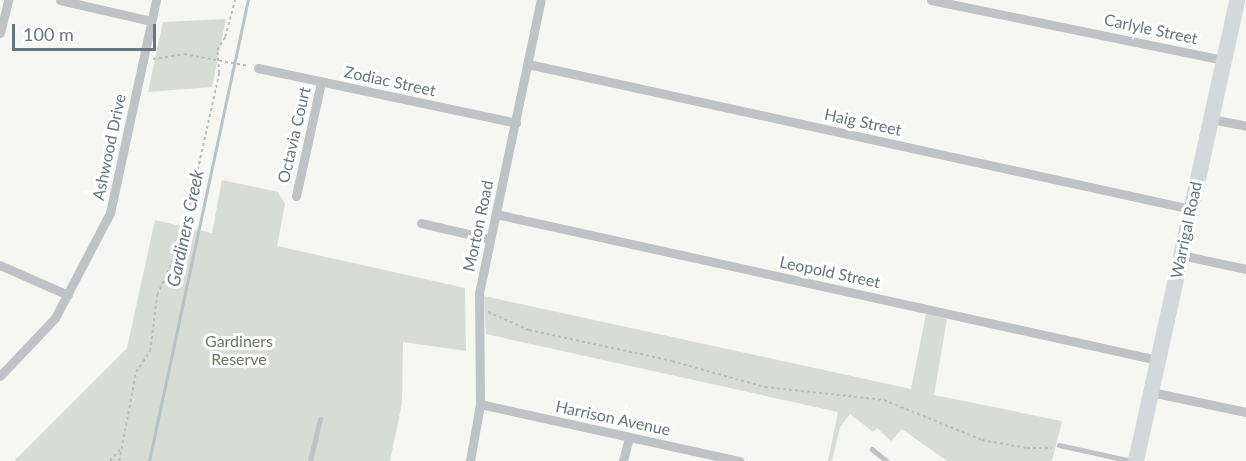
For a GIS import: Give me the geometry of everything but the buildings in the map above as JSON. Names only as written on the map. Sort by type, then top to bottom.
[{"type":"highway","name":"Warrigal Road","points":[[1134,461],[1237,0]]},
{"type":"street","points":[[0,33],[8,0]]},
{"type":"street","points":[[60,0],[152,21]]},
{"type":"street","name":"Ashwood Drive","points":[[0,375],[56,318],[110,213],[156,0]]},
{"type":"street","name":"Morton Road","points":[[470,461],[480,404],[479,310],[490,239],[541,0]]},
{"type":"street","name":"Carlyle Street","points":[[931,0],[1224,60]]},
{"type":"street","name":"Haig Street","points":[[528,63],[1191,209]]},
{"type":"street","name":"Zodiac Street","points":[[258,68],[516,123]]},
{"type":"street","name":"Octavia Court","points":[[296,195],[321,82]]},
{"type":"street","points":[[1211,119],[1246,126]]},
{"type":"street","name":"Leopold Street","points":[[496,214],[1158,360]]},
{"type":"street","points":[[421,223],[490,239]]},
{"type":"street","points":[[1181,255],[1246,269]]},
{"type":"street","points":[[0,265],[68,296]]},
{"type":"street","points":[[1151,392],[1246,412]]},
{"type":"street","name":"Harrison Avenue","points":[[480,404],[740,461]]},
{"type":"street","points":[[623,461],[628,437]]},
{"type":"lane","points":[[310,461],[320,419]]},
{"type":"lane","points":[[1059,445],[1134,461]]},
{"type":"lane","points":[[872,449],[887,461]]},
{"type":"path","points":[[119,461],[136,372],[150,351],[157,295],[182,240],[219,73],[217,50],[225,37],[235,0]]},
{"type":"path","points":[[143,59],[184,54],[243,65]]},
{"type":"path","points":[[479,310],[529,330],[672,361],[765,387],[884,400],[982,440],[1046,450],[1059,445]]},
{"type":"path","points":[[110,461],[122,446]]},
{"type":"green space","points":[[226,19],[212,87],[148,92],[163,22]]},
{"type":"green space","name":"Gardiners Reserve","points":[[222,180],[278,192],[285,204],[277,246],[465,288],[466,351],[403,342],[402,403],[390,461],[14,461],[127,348],[155,220],[212,233]]},
{"type":"green space","points":[[484,296],[911,389],[926,314],[947,319],[934,395],[1062,421],[1052,461],[947,461],[902,429],[891,441],[877,428],[873,432],[850,414],[840,427],[832,461],[828,461],[838,412],[486,334]]},
{"type":"waterway","name":"Gardiners Creek","points":[[149,461],[248,0]]}]
